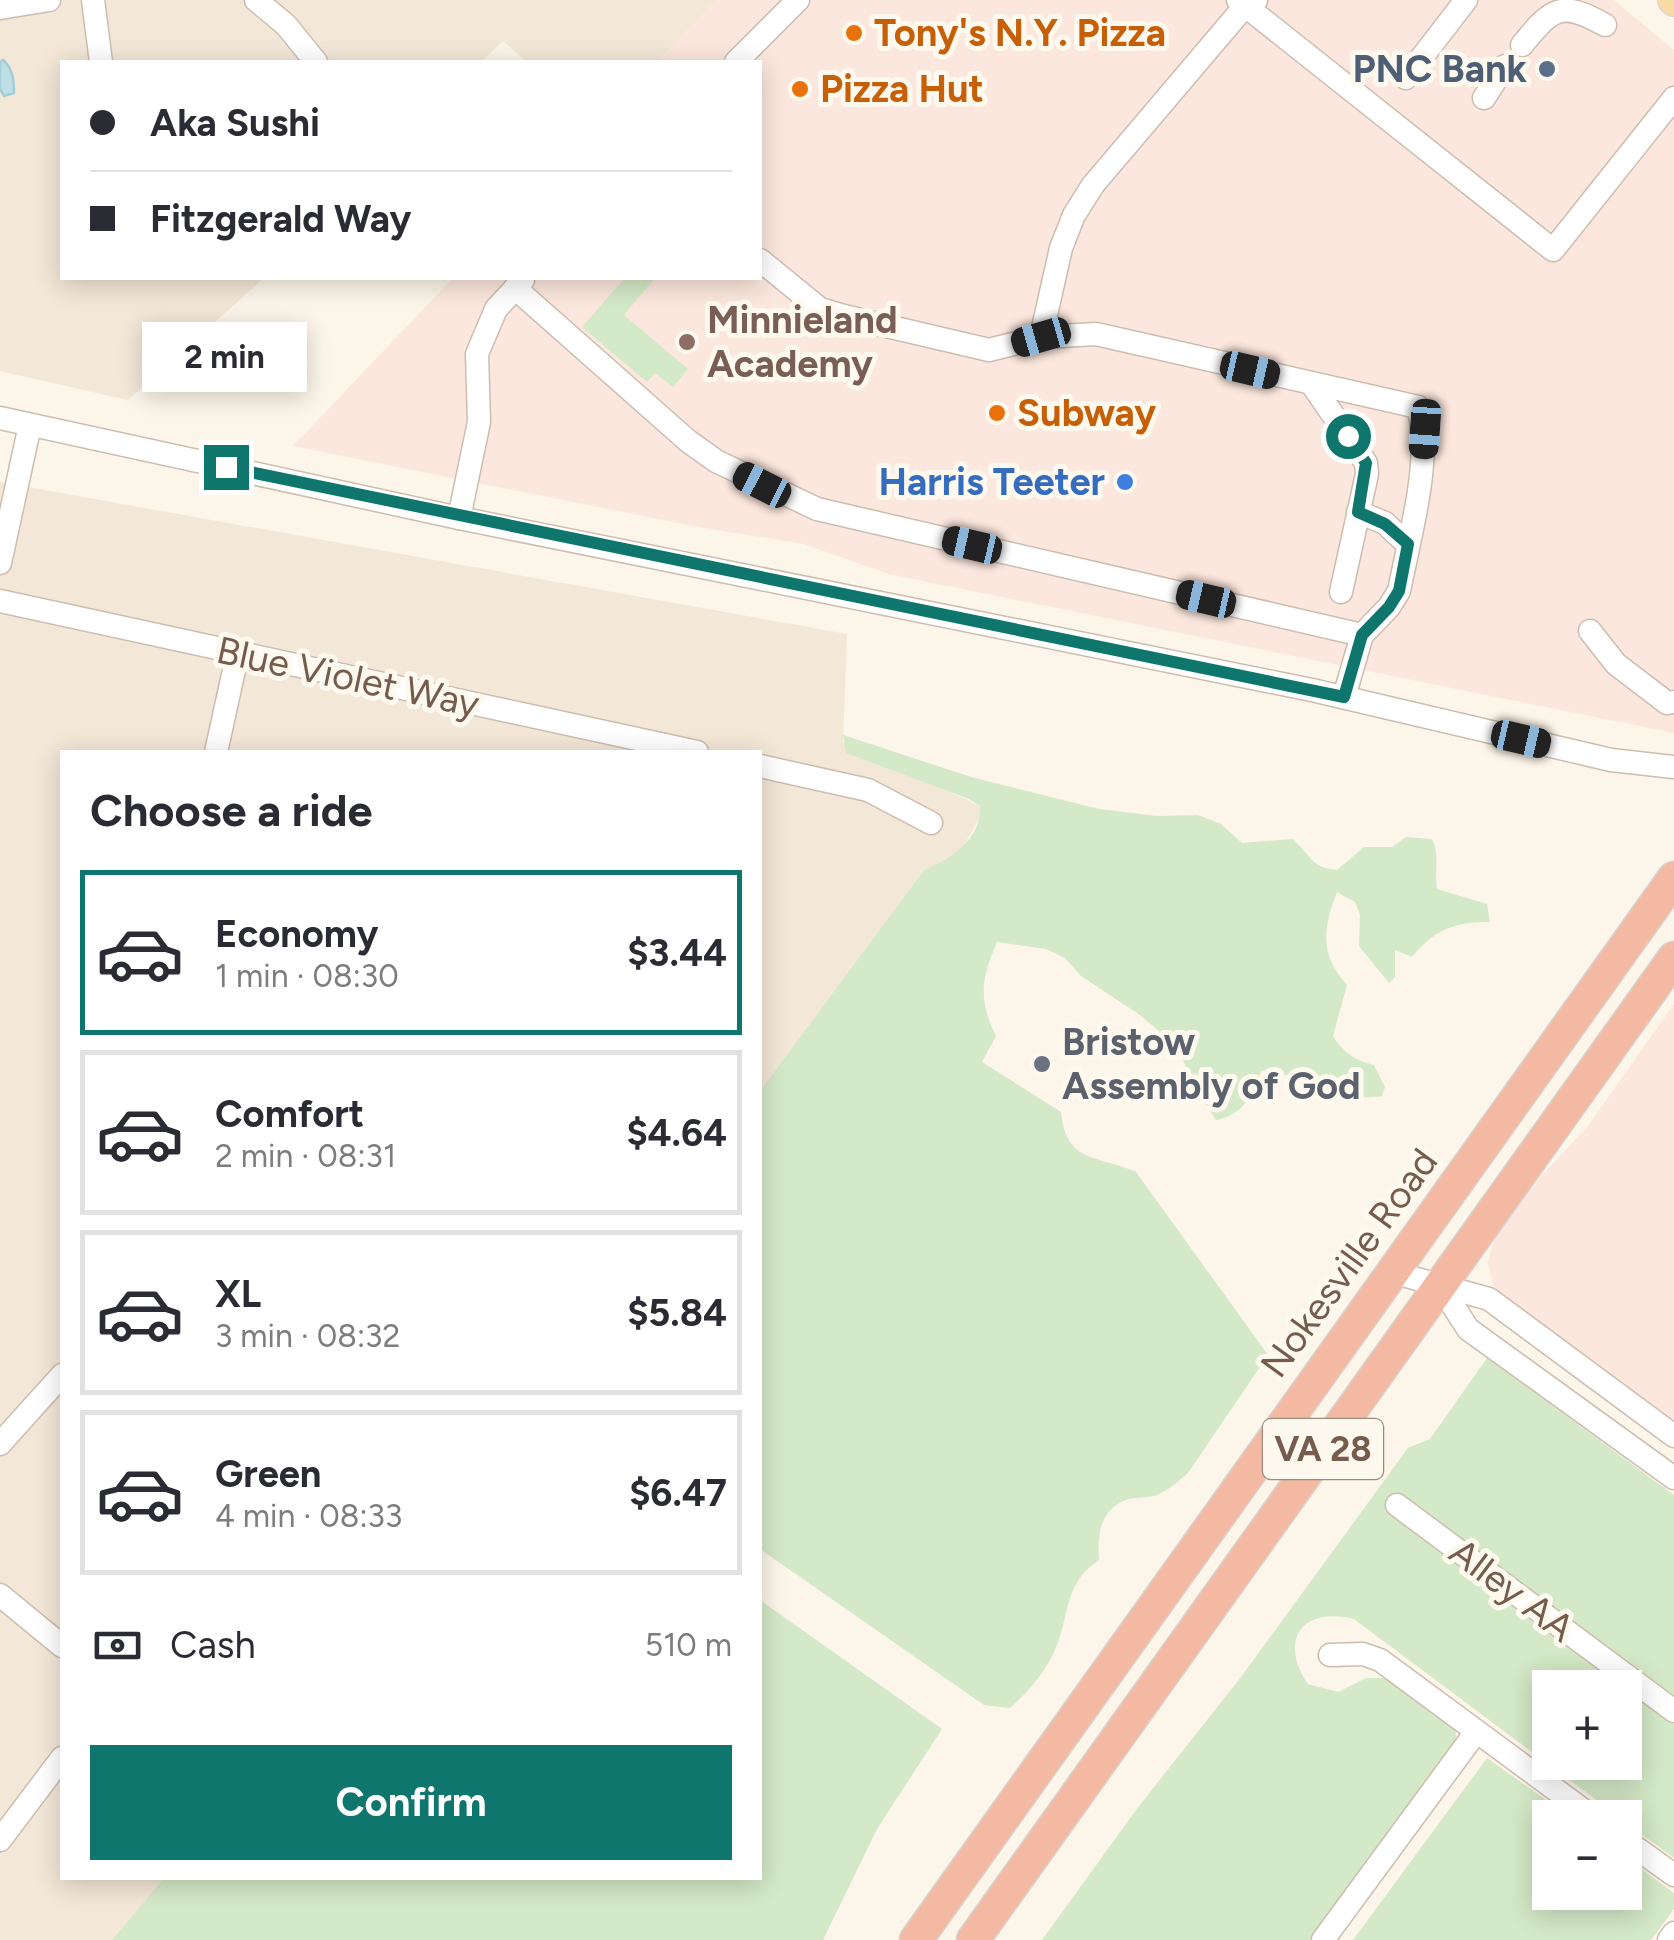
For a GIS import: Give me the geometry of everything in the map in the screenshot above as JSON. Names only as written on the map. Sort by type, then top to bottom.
[{"type":"highway","name":"Nokesville Road","points":[[916,1940],[1674,878]]},
{"type":"highway","name":"VA 28","points":[[972,1940],[1674,958]]},
{"type":"street","points":[[0,8],[49,0]]},
{"type":"street","points":[[93,0],[101,60]]},
{"type":"street","points":[[256,0],[286,25],[314,60]]},
{"type":"street","points":[[738,60],[798,0]]},
{"type":"street","points":[[1406,78],[1466,0]]},
{"type":"street","points":[[1041,337],[1061,248],[1084,200],[1247,2],[1553,250],[1674,98]]},
{"type":"street","points":[[1524,46],[1547,15],[1564,9],[1585,13],[1605,25]]},
{"type":"street","points":[[1487,100],[1508,69]]},
{"type":"street","points":[[762,262],[820,309],[989,350],[1041,337],[1096,334],[1418,407],[1425,429],[1423,458],[1399,591],[1362,635],[1344,697]]},
{"type":"street","points":[[460,518],[478,422],[476,354],[496,310],[520,283],[688,441],[716,461],[817,509],[1362,635]]},
{"type":"street","points":[[1311,383],[1366,463],[1340,592]]},
{"type":"street","points":[[0,418],[460,518],[1344,697],[1611,760],[1674,767]]},
{"type":"street","points":[[0,564],[30,424]]},
{"type":"street","points":[[1358,512],[1385,524],[1408,544]]},
{"type":"street","name":"Blue Violet Way","points":[[0,600],[688,750]]},
{"type":"street","points":[[1590,632],[1616,664],[1667,703],[1674,702]]},
{"type":"street","points":[[216,750],[238,652]]},
{"type":"street","points":[[1611,760],[1674,786]]},
{"type":"street","points":[[762,769],[868,790],[931,822]]},
{"type":"street","points":[[1392,1272],[1489,1298],[1674,1436]]},
{"type":"street","points":[[1440,1286],[1468,1328],[1670,1468]]},
{"type":"street","points":[[0,1444],[60,1377]]},
{"type":"street","name":"Alley AA","points":[[1397,1505],[1674,1711]]},
{"type":"street","points":[[0,1595],[60,1644]]},
{"type":"street","points":[[1330,1655],[1363,1654],[1380,1660],[1569,1800]]},
{"type":"street","points":[[1322,1940],[1476,1732]]},
{"type":"street","points":[[0,1840],[60,1761]]},
{"type":"street","points":[[1642,1852],[1674,1876]]},
{"type":"street","points":[[1669,1940],[1674,1933]]},
{"type":"shaded area","points":[[0,0],[717,0],[659,60],[525,60],[503,41],[483,60],[60,60],[60,280],[262,280],[128,400],[0,371]]},
{"type":"shaded area","points":[[717,0],[1614,0],[1674,50],[1674,733],[889,574],[804,544],[698,527],[293,446],[451,280],[762,280],[762,60],[659,60]]},
{"type":"shaded area","points":[[0,482],[847,634],[843,742],[980,806],[980,817],[963,847],[948,860],[924,870],[762,1088],[762,750],[60,750],[60,1880],[162,1880],[112,1940],[0,1940]]},
{"type":"shaded area","points":[[1674,1004],[1674,1421],[1505,1298],[1493,1285],[1488,1263],[1494,1238],[1531,1187],[1588,1126]]},
{"type":"green space","points":[[623,280],[653,280],[624,315],[688,369],[673,387],[655,373],[647,382],[582,327]]},
{"type":"green space","points":[[843,735],[971,777],[1099,809],[1157,816],[1198,815],[1221,824],[1242,843],[1292,839],[1316,863],[1337,870],[1364,847],[1392,847],[1406,837],[1432,839],[1437,889],[1487,904],[1490,922],[1446,929],[1412,957],[1395,950],[1395,977],[1389,983],[1359,946],[1360,915],[1355,902],[1337,892],[1326,941],[1332,963],[1347,985],[1333,1036],[1350,1055],[1374,1065],[1385,1087],[1382,1096],[1322,1099],[1276,1069],[1261,1071],[1246,1103],[1233,1114],[1216,1120],[1194,1085],[1177,1046],[1140,1015],[1081,976],[1065,958],[1046,949],[997,942],[984,989],[986,1011],[996,1036],[982,1062],[1061,1112],[1069,1141],[1077,1149],[1136,1172],[1268,1355],[1188,1473],[1163,1492],[1119,1503],[1106,1515],[1100,1532],[1099,1560],[1072,1592],[1051,1658],[1033,1685],[1010,1708],[984,1705],[762,1550],[762,1088],[924,870],[963,846],[979,818],[980,806],[969,799],[846,753]]},
{"type":"green space","points":[[1487,1358],[1674,1495],[1674,1858],[1642,1834],[1642,1800],[1596,1800],[1569,1780],[1642,1780],[1642,1670],[1532,1670],[1532,1752],[1354,1619],[1321,1617],[1300,1630],[1296,1641],[1299,1668],[1308,1684],[1338,1692],[1366,1678],[1385,1678],[1455,1727],[1457,1744],[1312,1940],[1042,1940],[1136,1810],[1241,1677],[1408,1448],[1430,1439]]},
{"type":"green space","points":[[762,1601],[942,1729],[877,1829],[823,1940],[112,1940],[162,1880],[762,1880]]},
{"type":"green space","points":[[1487,1758],[1546,1800],[1532,1800],[1532,1910],[1642,1910],[1642,1869],[1674,1893],[1674,1909],[1651,1940],[1353,1940]]},
{"type":"water","points":[[3,60],[11,71],[14,88],[14,93],[4,96],[0,89]]},
{"type":"place","name":"Tony's N.Y. Pizza","points":[[854,33]]},
{"type":"place","name":"PNC Bank","points":[[1547,69]]},
{"type":"place","name":"Pizza Hut","points":[[800,89]]},
{"type":"place","name":"Minnieland Academy","points":[[687,342]]},
{"type":"place","name":"Subway","points":[[997,413]]},
{"type":"place","name":"Harris Teeter","points":[[1125,482]]},
{"type":"place","name":"Bristow Assembly of God","points":[[1042,1064]]},
{"type":"route","points":[[226,467],[1344,697],[1362,635],[1399,591],[1408,544],[1385,524],[1358,512],[1366,463],[1348,436]]}]
